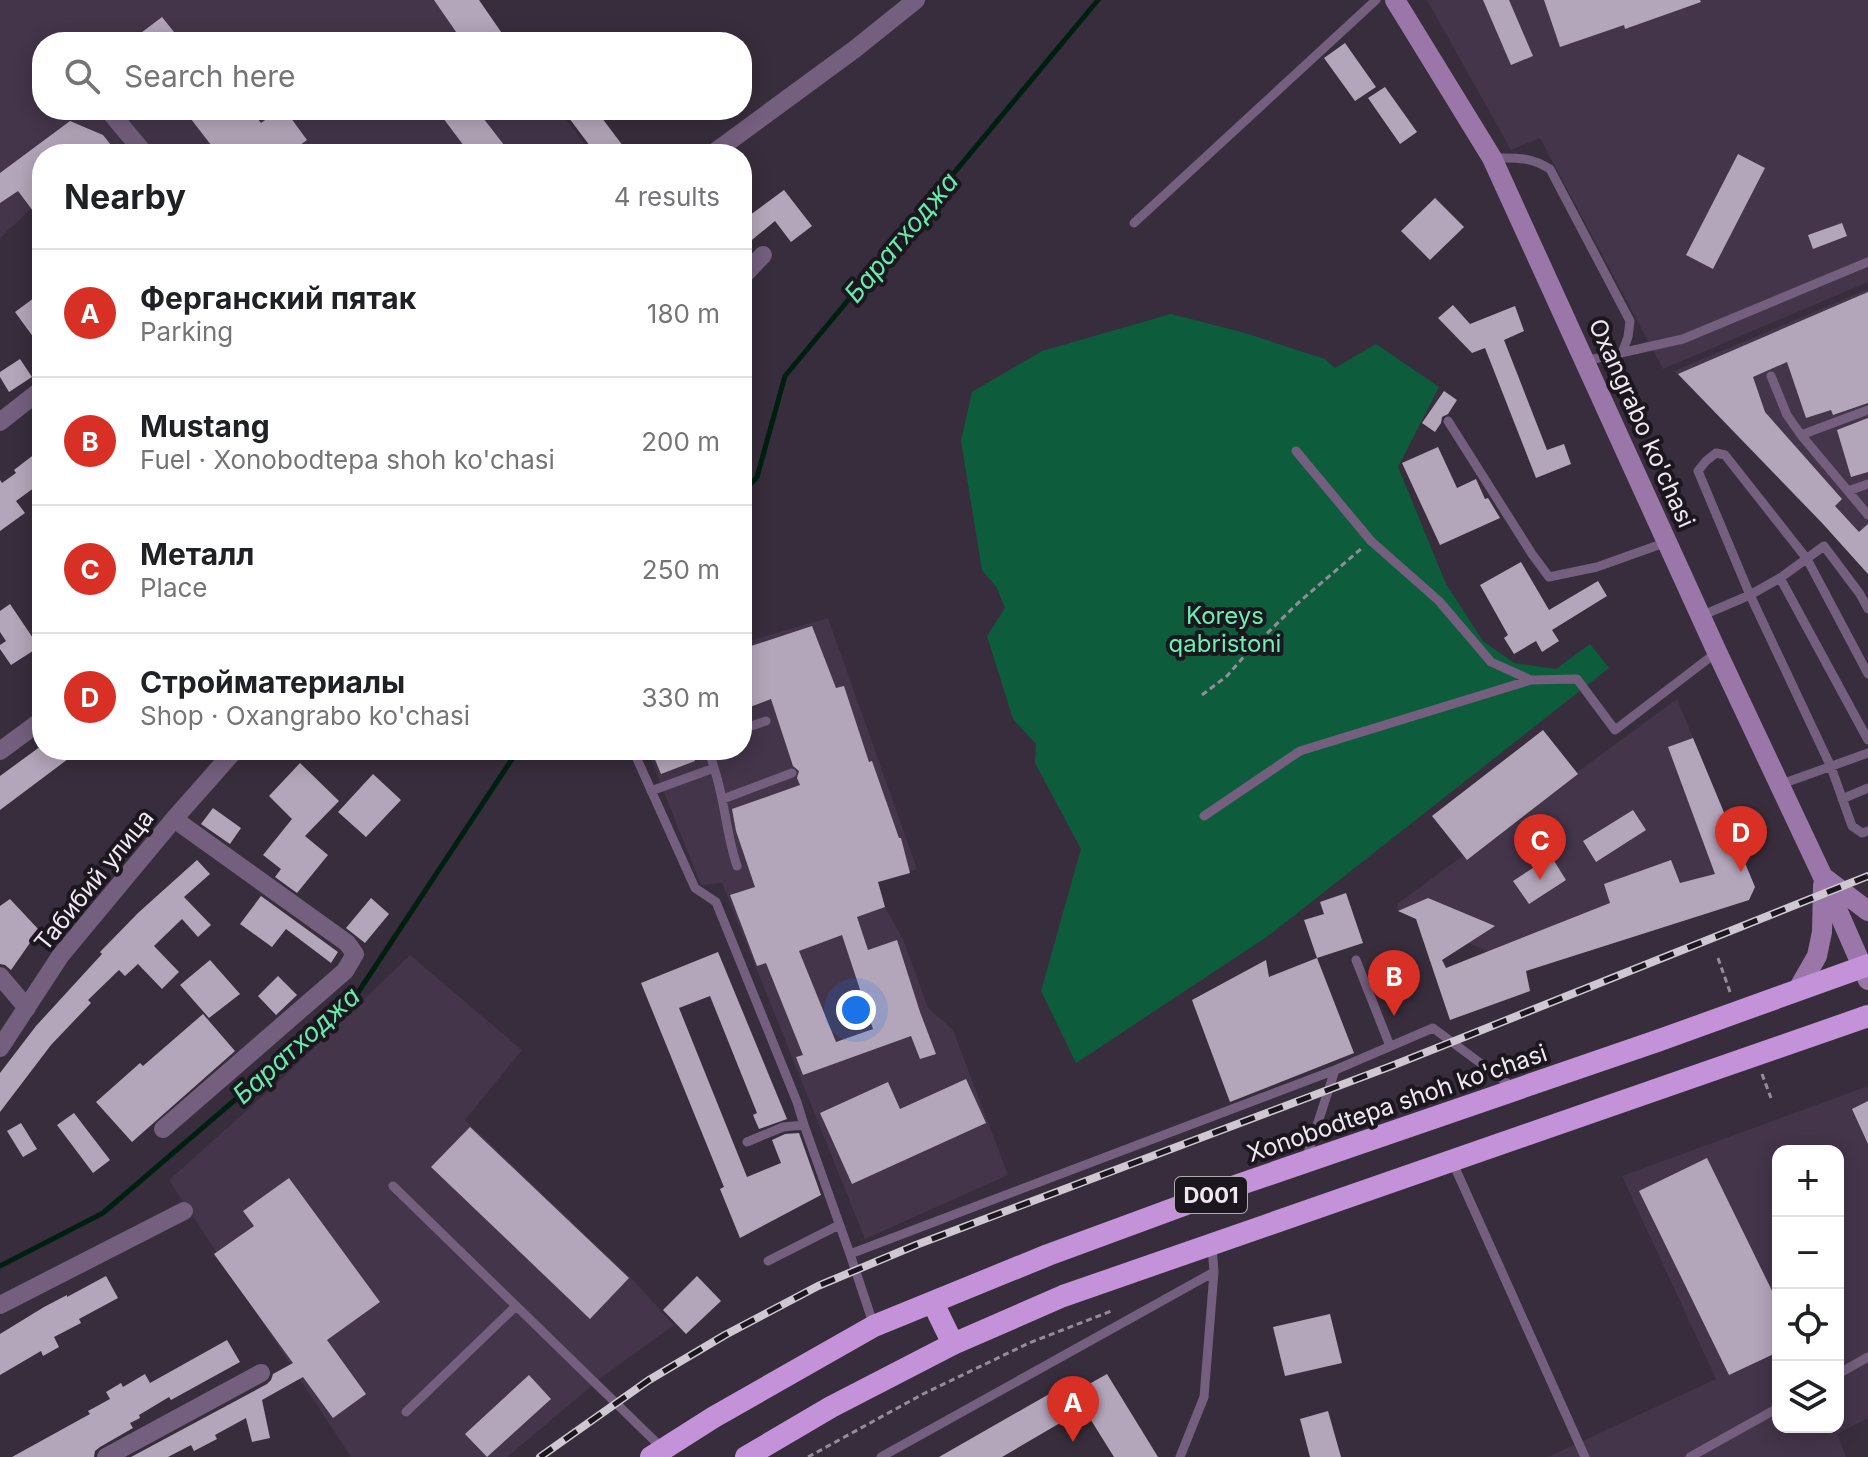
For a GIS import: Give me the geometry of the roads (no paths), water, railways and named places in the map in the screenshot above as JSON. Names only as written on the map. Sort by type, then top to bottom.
[{"type":"highway","name":"Xonobodtepa shoh ko'chasi","points":[[657,1453],[874,1326],[1048,1255],[1238,1185],[1797,991],[1866,971]]},
{"type":"highway","name":"D001","points":[[746,1457],[831,1407],[953,1344],[1063,1296],[1868,1016]]},
{"type":"highway","points":[[933,1303],[953,1344]]},
{"type":"main road","name":"Oxangrabo ko'chasi","points":[[1395,0],[1492,158],[1866,971]]},
{"type":"main road","name":"Oxangrabo ko'chasi","points":[[1823,877],[1868,911]]},
{"type":"main road","name":"Oxangrabo ko'chasi","points":[[1797,991],[1817,956],[1822,932],[1823,877]]},
{"type":"street","points":[[726,144],[916,0]]},
{"type":"street","points":[[117,120],[137,144]]},
{"type":"street","points":[[752,267],[763,255]]},
{"type":"street","points":[[0,422],[32,397]]},
{"type":"street","points":[[0,751],[32,727]]},
{"type":"street","name":"Табибий улица","points":[[0,1048],[61,955],[226,760]]},
{"type":"street","points":[[163,1129],[345,971],[355,954],[347,943],[174,819]]},
{"type":"street","points":[[0,976],[27,1008]]},
{"type":"street","points":[[0,1305],[184,1211]]},
{"type":"street","points":[[106,1457],[261,1373]]},
{"type":"lane","points":[[1134,223],[1376,0]]},
{"type":"lane","points":[[1492,158],[1526,158],[1550,169],[1630,321],[1622,353]]},
{"type":"lane","points":[[1585,361],[1683,339],[1868,262]]},
{"type":"lane","points":[[1771,376],[1787,415],[1868,515]]},
{"type":"lane","points":[[1801,435],[1868,410]]},
{"type":"lane","points":[[1448,421],[1549,577],[1597,567],[1667,542]]},
{"type":"lane","points":[[1296,451],[1371,541],[1439,601],[1491,662],[1531,680]]},
{"type":"lane","points":[[1868,674],[1807,559],[1725,455],[1716,453],[1698,471],[1750,595],[1831,767],[1852,826],[1862,833],[1868,831]]},
{"type":"lane","points":[[1848,491],[1868,484]]},
{"type":"lane","points":[[1701,616],[1780,578],[1824,546],[1868,609]]},
{"type":"lane","points":[[1780,578],[1868,740]]},
{"type":"lane","points":[[1204,816],[1300,751],[1531,680],[1577,679],[1615,730],[1717,652]]},
{"type":"lane","points":[[752,726],[766,721]]},
{"type":"lane","points":[[1779,785],[1868,753]]},
{"type":"lane","points":[[637,760],[695,888],[716,902],[797,1102],[874,1326]]},
{"type":"lane","points":[[712,760],[723,799],[729,843],[737,866]]},
{"type":"lane","points":[[651,791],[714,768]]},
{"type":"lane","points":[[723,799],[792,773]]},
{"type":"lane","points":[[1842,799],[1868,788]]},
{"type":"lane","points":[[1356,960],[1390,1046]]},
{"type":"lane","points":[[850,1254],[1335,1070],[1433,1028],[1517,1090]]},
{"type":"lane","points":[[1305,1163],[1335,1070]]},
{"type":"lane","points":[[747,1142],[783,1127],[804,1125]]},
{"type":"lane","points":[[1452,1160],[1585,1457]]},
{"type":"lane","points":[[393,1186],[516,1306],[657,1453]]},
{"type":"lane","points":[[768,1261],[839,1225]]},
{"type":"lane","points":[[1180,1457],[1204,1397],[1214,1272],[1212,1243]]},
{"type":"lane","points":[[881,1457],[1214,1272]]},
{"type":"lane","points":[[406,1412],[516,1306]]},
{"type":"lane","points":[[1844,1371],[1868,1357]]},
{"type":"lane","points":[[1690,1457],[1772,1411]]},
{"type":"waterway","name":"Баратходжа","points":[[752,483],[757,477],[785,376],[1098,0]]},
{"type":"waterway","name":"Баратходжа","points":[[0,1266],[103,1213],[355,997],[511,760]]},
{"type":"railway","points":[[540,1457],[649,1380],[818,1286],[916,1245],[1394,1065],[1868,876]]},
{"type":"place","name":"Стройматериалы","points":[[1741,872]]},
{"type":"place","name":"Металл","points":[[1540,880]]},
{"type":"place","name":"Mustang","points":[[1394,1016]]},
{"type":"place","name":"Ферганский пятак","points":[[1073,1442]]},
{"type":"park label","name":"Koreys qabristoni","points":[[1225,629]]}]
